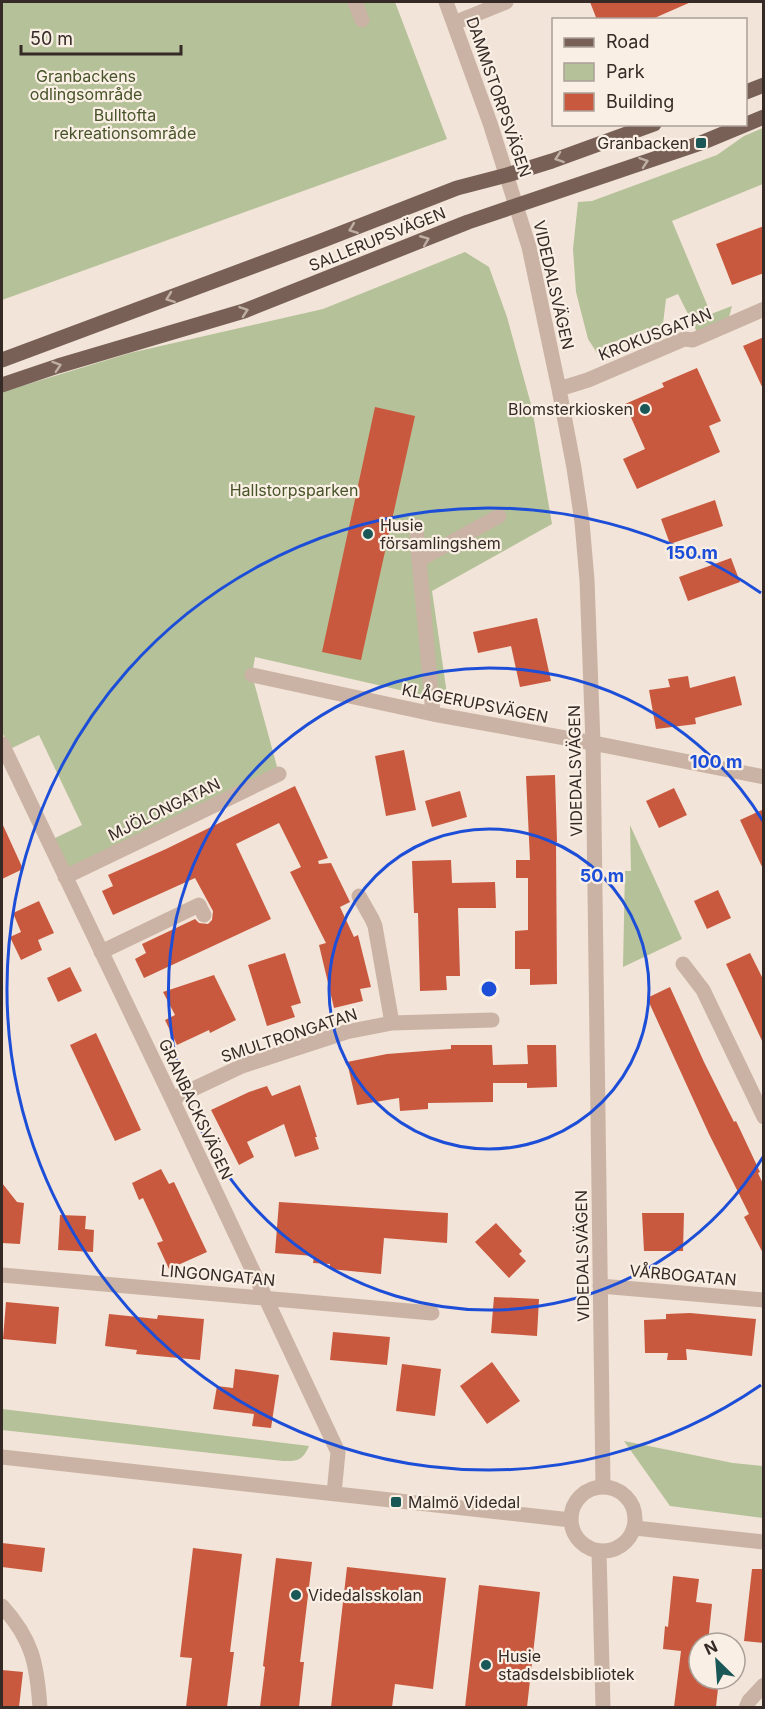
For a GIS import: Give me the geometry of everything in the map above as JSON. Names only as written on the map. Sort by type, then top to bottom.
[{"type":"main road","points":[[747,92],[764,85]]},
{"type":"main road","name":"SALLERUPSVÄGEN","points":[[747,124],[764,117]]},
{"type":"main road","name":"SALLERUPSVÄGEN","points":[[2,360],[310,246],[457,188],[507,175],[648,126]]},
{"type":"main road","name":"SALLERUPSVÄGEN","points":[[2,385],[57,366],[244,311],[468,222],[741,126]]},
{"type":"street","points":[[355,2],[362,20]]},
{"type":"street","name":"DAMMSTORPSVÄGEN","points":[[446,2],[517,205]]},
{"type":"street","points":[[454,23],[506,2]]},
{"type":"street","name":"VIDEDALSVÄGEN","points":[[517,205],[533,262],[559,389],[582,522],[587,580],[593,743],[603,1487]]},
{"type":"street","name":"KROKUSGATAN","points":[[559,389],[588,380],[684,339],[693,340],[757,312]]},
{"type":"street","points":[[419,560],[499,516]]},
{"type":"street","points":[[416,526],[433,714]]},
{"type":"street","name":"KLÅGERUPSVÄGEN","points":[[252,675],[433,714],[764,777]]},
{"type":"street","name":"GRANBACKSVÄGEN","points":[[2,744],[338,1452],[334,1494]]},
{"type":"street","name":"MJÖLONGATAN","points":[[65,877],[279,774]]},
{"type":"street","points":[[359,896],[375,926],[392,1023]]},
{"type":"street","points":[[101,952],[199,905],[204,915]]},
{"type":"street","points":[[683,964],[703,990],[764,1117]]},
{"type":"street","name":"SMULTRONGATAN","points":[[172,1099],[242,1066],[346,1032],[392,1023],[492,1020]]},
{"type":"street","name":"LINGONGATAN","points":[[2,1275],[432,1313]]},
{"type":"street","name":"VÅRBOGATAN","points":[[600,1286],[764,1300]]},
{"type":"street","points":[[2,1457],[571,1520]]},
{"type":"street","points":[[603,1487],[613,1488],[629,1500],[634,1510],[635,1528],[624,1543],[612,1550],[599,1551],[579,1541],[573,1531],[571,1520],[576,1501],[584,1493],[603,1487]]},
{"type":"street","points":[[635,1528],[764,1542]]},
{"type":"street","points":[[599,1551],[603,1707]]},
{"type":"street","points":[[2,1606],[16,1621],[28,1643],[36,1666],[40,1707]]},
{"type":"street","points":[[746,1707],[764,1685]]},
{"type":"green space","name":"Bulltofta rekreationsområde","points":[[2,2],[395,2],[447,139],[2,300]]},
{"type":"green space","points":[[763,128],[763,184],[672,221],[711,314],[732,306],[728,321],[698,334],[678,294],[666,299],[661,340],[655,343],[648,328],[609,344],[614,359],[599,356],[588,339],[576,292],[573,249],[578,202],[592,201],[717,155],[744,136]]},
{"type":"green space","name":"Hallstorpsparken","points":[[465,252],[489,267],[507,317],[532,408],[552,524],[432,591],[448,701],[255,657],[252,675],[279,774],[65,877],[53,839],[82,825],[39,735],[10,749],[2,732],[2,392],[130,353],[323,309]]},
{"type":"green space","points":[[630,825],[682,939],[623,967],[625,871],[631,871]]},
{"type":"green space","points":[[2,1409],[309,1446],[299,1459],[283,1461],[2,1430]]},
{"type":"green space","points":[[624,1441],[733,1463],[763,1466],[763,1518],[670,1506]]},
{"type":"building","points":[[590,2],[691,2],[655,18],[596,18]]},
{"type":"building","points":[[764,226],[764,273],[732,285],[716,244]]},
{"type":"building","points":[[764,337],[764,391],[743,346]]},
{"type":"building","points":[[697,368],[721,421],[709,426],[720,452],[637,489],[623,459],[645,449],[625,404],[664,387],[662,383]]},
{"type":"building","name":"Husie församlingshem","points":[[375,407],[415,416],[361,660],[322,652]]},
{"type":"building","points":[[715,500],[723,526],[670,544],[661,519]]},
{"type":"building","points":[[731,558],[740,582],[688,601],[679,577]]},
{"type":"building","points":[[537,618],[551,681],[520,687],[511,646],[478,653],[473,632]]},
{"type":"building","points":[[688,676],[690,688],[735,676],[742,705],[695,718],[696,724],[656,729],[649,690],[670,687],[668,679]]},
{"type":"building","points":[[404,750],[416,810],[386,816],[375,756]]},
{"type":"building","points":[[555,775],[557,984],[530,985],[530,969],[515,969],[515,931],[528,930],[528,878],[516,878],[516,860],[530,860],[526,776]]},
{"type":"building","points":[[295,786],[328,858],[318,861],[319,864],[331,863],[350,902],[340,907],[354,937],[358,935],[371,987],[360,989],[363,1001],[334,1008],[319,945],[326,943],[290,872],[301,867],[279,823],[236,844],[271,919],[144,978],[135,959],[146,953],[142,944],[195,919],[199,923],[208,924],[212,920],[213,911],[195,878],[113,915],[102,891],[113,886],[108,875]]},
{"type":"building","points":[[674,788],[687,815],[659,828],[646,801]]},
{"type":"building","points":[[460,791],[467,817],[432,827],[425,801]]},
{"type":"building","points":[[764,809],[764,871],[740,820]]},
{"type":"building","points":[[2,823],[23,869],[2,879]]},
{"type":"building","points":[[451,860],[452,883],[495,882],[496,908],[458,908],[460,976],[446,976],[447,990],[420,991],[418,913],[414,913],[412,861]]},
{"type":"building","points":[[718,890],[731,918],[707,929],[694,901]]},
{"type":"building","points":[[39,901],[54,933],[38,940],[42,950],[21,960],[10,937],[21,932],[13,913]]},
{"type":"building","points":[[285,953],[301,1003],[291,1006],[295,1017],[267,1026],[248,965]]},
{"type":"building","points":[[750,953],[764,981],[764,1045],[726,964]]},
{"type":"building","points":[[70,967],[82,991],[58,1002],[47,978]]},
{"type":"building","points":[[214,975],[236,1020],[210,1033],[209,1030],[177,1045],[165,1020],[175,1015],[163,992]]},
{"type":"building","points":[[670,987],[704,1062],[760,1172],[758,1173],[764,1186],[764,1255],[744,1217],[749,1214],[709,1134],[647,998]]},
{"type":"building","points":[[96,1033],[141,1130],[115,1141],[70,1045]]},
{"type":"building","points":[[451,1045],[492,1045],[493,1065],[528,1064],[527,1045],[556,1045],[557,1087],[527,1088],[527,1083],[493,1083],[493,1102],[428,1103],[428,1109],[400,1111],[399,1098],[357,1105],[347,1062],[387,1054],[451,1049]]},
{"type":"building","points":[[300,1085],[319,1149],[295,1157],[284,1124],[247,1142],[254,1157],[239,1165],[211,1110],[267,1086],[272,1096]]},
{"type":"building","points":[[161,1169],[169,1184],[174,1182],[207,1252],[169,1269],[157,1243],[163,1241],[143,1198],[139,1200],[132,1183]]},
{"type":"building","points":[[2,1183],[17,1202],[24,1203],[20,1244],[2,1243]]},
{"type":"building","points":[[279,1202],[448,1213],[447,1243],[384,1238],[381,1274],[330,1269],[330,1264],[313,1263],[314,1256],[275,1253]]},
{"type":"building","points":[[642,1213],[684,1213],[683,1251],[644,1251]]},
{"type":"building","points":[[60,1215],[86,1216],[85,1229],[94,1230],[93,1252],[58,1250]]},
{"type":"building","points":[[496,1223],[522,1251],[519,1254],[526,1261],[509,1278],[475,1242]]},
{"type":"building","points":[[494,1297],[539,1299],[537,1336],[491,1333]]},
{"type":"building","points":[[6,1302],[59,1307],[56,1344],[3,1339]]},
{"type":"building","points":[[690,1313],[756,1319],[752,1356],[686,1349],[687,1360],[667,1360],[668,1353],[645,1353],[644,1320],[666,1319],[666,1314]]},
{"type":"building","points":[[109,1314],[157,1319],[158,1315],[204,1319],[200,1360],[136,1354],[137,1350],[105,1346]]},
{"type":"building","points":[[333,1332],[390,1337],[387,1365],[330,1360]]},
{"type":"building","points":[[492,1362],[520,1401],[487,1424],[460,1386]]},
{"type":"building","points":[[402,1364],[441,1369],[435,1416],[396,1411]]},
{"type":"building","points":[[235,1369],[279,1375],[271,1428],[252,1426],[254,1414],[213,1409],[217,1386],[233,1388]]},
{"type":"building","points":[[2,1543],[45,1548],[42,1572],[2,1567]]},
{"type":"building","points":[[193,1548],[242,1554],[230,1652],[234,1652],[227,1707],[186,1707],[192,1658],[180,1657]]},
{"type":"building","points":[[276,1558],[312,1562],[300,1662],[304,1662],[299,1707],[260,1707]]},
{"type":"building","points":[[347,1567],[446,1578],[433,1689],[395,1684],[392,1707],[331,1707]]},
{"type":"building","points":[[752,1569],[764,1569],[764,1643],[747,1641],[747,1631],[745,1631]]},
{"type":"building","points":[[673,1576],[699,1579],[696,1602],[712,1604],[709,1631],[687,1631],[687,1691],[718,1691],[716,1707],[674,1707],[681,1651],[663,1649],[665,1626],[668,1627]]},
{"type":"building","points":[[479,1585],[540,1592],[527,1707],[465,1707]]},
{"type":"building","points":[[2,1670],[23,1672],[19,1707],[2,1707]]},
{"type":"place","name":"Granbacken","points":[[701,143]]},
{"type":"place","name":"Blomsterkiosken","points":[[645,409]]},
{"type":"place","name":"Husie församlingshem","points":[[368,534]]},
{"type":"place","name":"Malmö Videdal","points":[[396,1502]]},
{"type":"place","name":"Videdalsskolan","points":[[296,1595]]},
{"type":"place","name":"Husie stadsdelsbibliotek","points":[[486,1665]]},
{"type":"park label","name":"Granbackens odlingsområde","points":[[86,85]]}]
